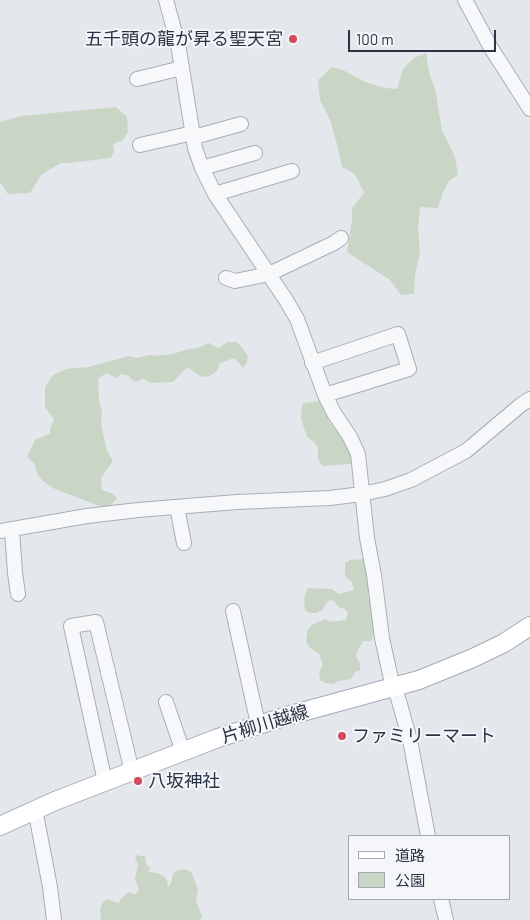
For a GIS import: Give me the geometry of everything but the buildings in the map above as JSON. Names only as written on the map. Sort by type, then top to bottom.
[{"type":"main road","name":"片柳川越線","points":[[0,826],[35,809],[258,724],[419,680],[504,643],[530,626]]},
{"type":"street","points":[[166,0],[178,44],[193,135],[202,168],[215,194],[297,319],[325,395],[358,454],[382,638],[394,688],[410,740],[428,835]]},
{"type":"street","points":[[465,0],[491,48],[530,109]]},
{"type":"street","points":[[137,79],[182,68]]},
{"type":"street","points":[[140,145],[241,124]]},
{"type":"street","points":[[202,168],[255,152]]},
{"type":"street","points":[[215,194],[292,171]]},
{"type":"street","points":[[226,278],[236,281],[269,274],[334,243],[340,238]]},
{"type":"street","points":[[312,363],[398,334],[409,369],[325,395]]},
{"type":"street","points":[[18,594],[6,531],[87,516],[237,502],[330,498],[362,494],[411,480],[446,463],[466,451],[530,399]]},
{"type":"street","points":[[177,507],[184,543]]},
{"type":"street","points":[[233,611],[258,724]]},
{"type":"street","points":[[105,782],[71,626],[96,622],[132,772]]},
{"type":"street","points":[[166,702],[183,752]]},
{"type":"street","points":[[35,809],[50,887],[54,920]]},
{"type":"street","points":[[441,900],[446,920]]},
{"type":"green space","points":[[426,53],[429,73],[435,88],[442,130],[455,157],[458,175],[449,181],[438,208],[420,207],[418,227],[420,253],[415,275],[414,294],[401,295],[390,280],[347,252],[352,208],[364,193],[355,174],[342,167],[330,120],[320,100],[318,80],[332,67],[345,71],[365,82],[385,88],[397,89],[403,69],[414,58]]},
{"type":"green space","points":[[116,107],[127,117],[128,132],[123,140],[113,144],[114,152],[111,158],[61,163],[42,174],[30,193],[8,194],[0,182],[0,122],[21,116]]},
{"type":"green space","points":[[228,342],[236,342],[248,356],[247,363],[243,368],[234,358],[220,363],[217,371],[210,376],[202,377],[187,367],[173,382],[151,383],[143,379],[136,382],[129,376],[122,374],[116,378],[106,373],[98,379],[99,401],[102,411],[101,424],[107,451],[113,461],[101,478],[102,490],[113,494],[117,498],[110,506],[99,506],[55,489],[38,475],[34,463],[27,457],[35,440],[51,433],[50,429],[54,419],[45,407],[45,387],[53,375],[66,369],[88,367],[129,356],[136,358],[173,354],[198,348],[209,343],[218,348]]},
{"type":"green space","points":[[319,401],[322,403],[330,423],[340,435],[351,455],[352,462],[350,464],[322,466],[318,459],[318,448],[307,437],[301,419],[302,406],[304,403]]},
{"type":"green space","points":[[365,559],[369,588],[368,596],[375,626],[374,635],[371,641],[363,641],[359,648],[356,656],[360,663],[360,670],[355,672],[351,679],[338,681],[333,684],[326,683],[320,680],[319,672],[323,664],[319,654],[309,647],[306,641],[308,629],[325,619],[330,622],[346,620],[348,613],[345,609],[338,607],[334,601],[329,600],[322,610],[310,613],[305,610],[304,597],[308,588],[332,589],[339,594],[354,590],[352,582],[345,576],[345,563],[350,560]]},
{"type":"green space","points":[[137,855],[145,856],[146,864],[151,868],[148,870],[149,872],[165,877],[168,888],[176,871],[185,869],[191,872],[198,889],[196,900],[202,917],[200,920],[101,920],[100,909],[103,902],[108,899],[118,903],[125,895],[130,892],[135,895],[139,890],[135,879],[138,864],[135,858]]},
{"type":"place","name":"五千頭の龍が昇る聖天宮","points":[[293,39]]},
{"type":"place","name":"ファミリーマート","points":[[342,736]]},
{"type":"place","name":"八坂神社","points":[[138,781]]}]
